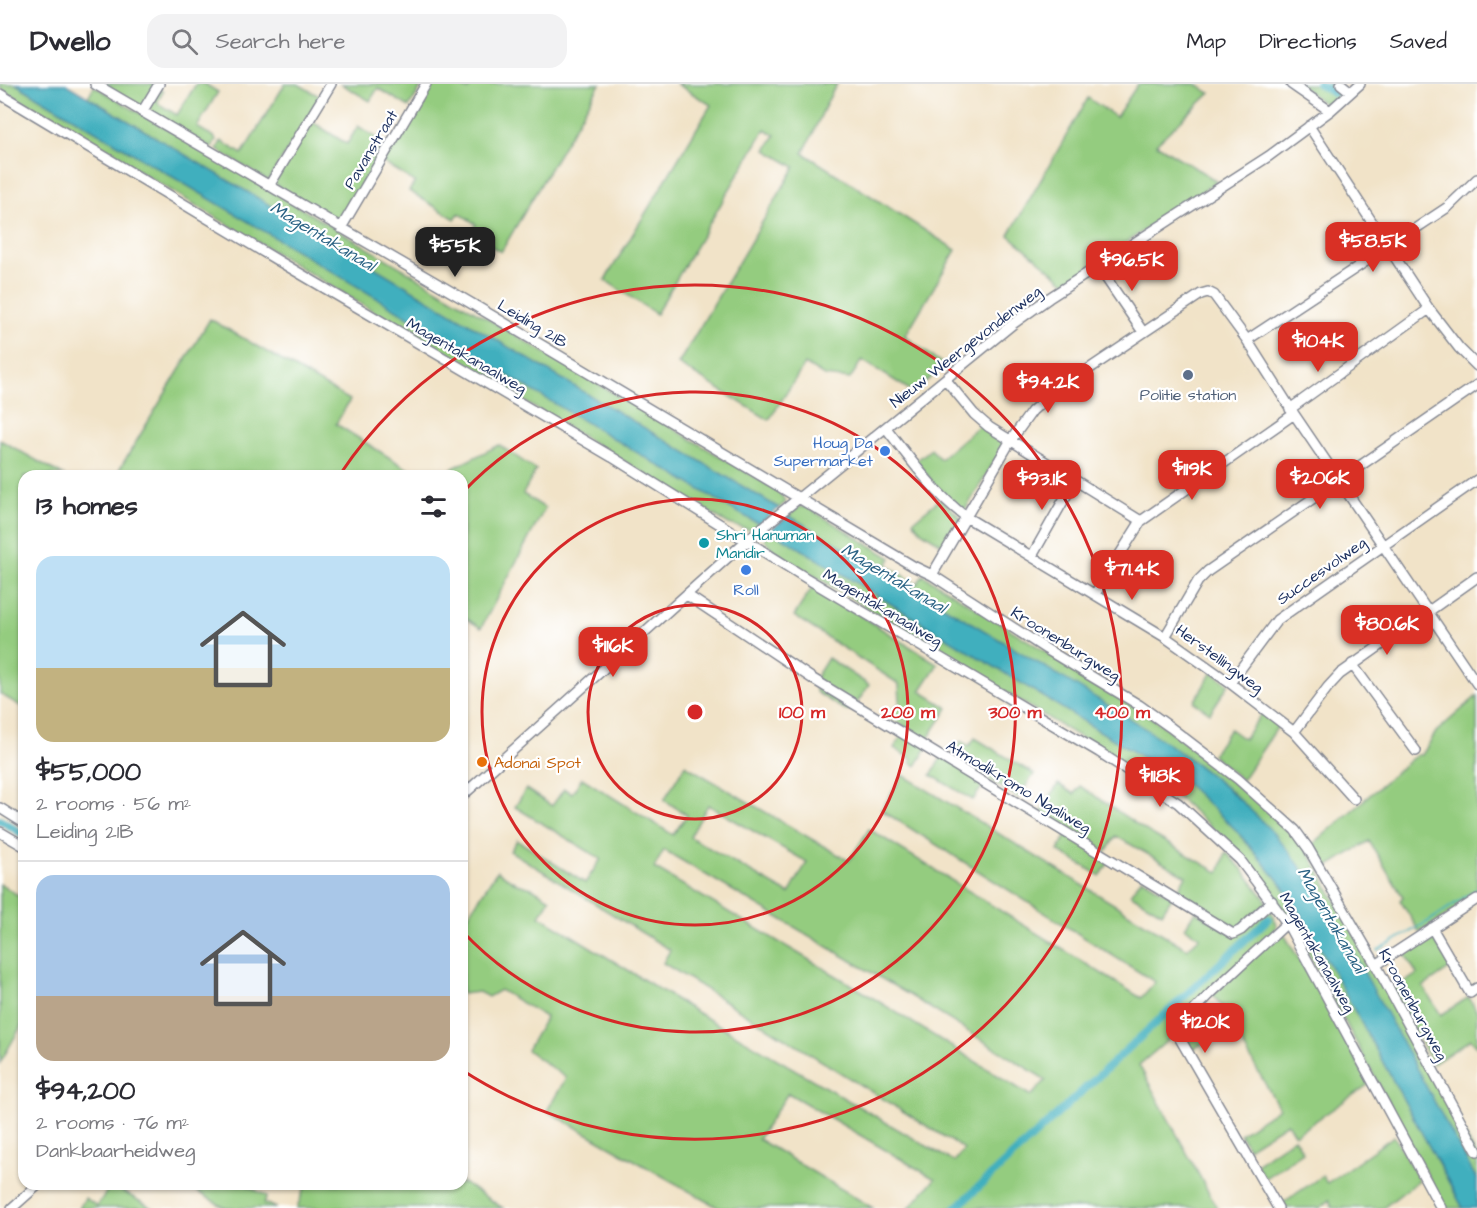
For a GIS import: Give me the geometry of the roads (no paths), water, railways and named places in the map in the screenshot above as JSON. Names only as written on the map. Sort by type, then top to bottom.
[{"type":"street","name":"Leiding 21B","points":[[95,84],[484,311],[799,499]]},
{"type":"street","points":[[142,112],[159,84]]},
{"type":"street","points":[[269,186],[330,84]]},
{"type":"street","name":"Pavanstraat","points":[[341,228],[426,84]]},
{"type":"street","points":[[1291,84],[1329,111]]},
{"type":"street","points":[[1341,84],[1351,92]]},
{"type":"street","name":"Nieuw Weergevondenweg","points":[[468,791],[746,541],[1014,323],[1259,162],[1329,111],[1360,84]]},
{"type":"street","name":"Magentakanaalweg","points":[[0,94],[612,457],[746,541],[1099,752],[1178,803],[1240,860],[1287,923],[1440,1208]]},
{"type":"street","points":[[1309,126],[1429,309],[1459,348],[1477,366]]},
{"type":"street","points":[[1246,340],[1448,207],[1477,179]]},
{"type":"street","points":[[1098,266],[1143,333]]},
{"type":"street","points":[[932,575],[1011,440],[1038,405],[1201,294],[1208,292],[1214,295],[1246,340],[1477,684]]},
{"type":"street","points":[[1095,594],[1140,521],[1429,309]]},
{"type":"street","points":[[946,380],[974,414],[989,427],[1140,521]]},
{"type":"street","points":[[1165,637],[1202,577],[1477,385]]},
{"type":"street","name":"Herstellingweg","points":[[886,428],[931,486],[966,517],[1165,637],[1230,683],[1294,732],[1354,799]]},
{"type":"street","points":[[1032,556],[1075,480]]},
{"type":"street","name":"Succesvolweg","points":[[1230,683],[1277,620],[1477,480]]},
{"type":"street","name":"Kroonenburgweg","points":[[799,499],[932,575],[1019,633],[1139,705],[1238,779],[1303,839],[1376,965],[1477,1151]]},
{"type":"street","points":[[1294,732],[1328,687],[1352,664],[1477,577]]},
{"type":"street","name":"Atmodikromo Ngaliweg","points":[[687,594],[813,679],[1233,934],[1241,930],[1272,901]]},
{"type":"street","points":[[1352,664],[1416,751]]},
{"type":"street","points":[[0,808],[18,819]]},
{"type":"street","points":[[0,832],[18,842]]},
{"type":"street","points":[[1376,965],[1477,899]]},
{"type":"street","points":[[1278,1208],[1179,1037],[1178,1027],[1211,993],[1287,923]]},
{"type":"street","points":[[1432,928],[1470,993],[1477,988]]},
{"type":"street","points":[[12,1208],[32,1190]]},
{"type":"water","points":[[16,84],[66,84],[779,508],[759,524],[739,513]]},
{"type":"water","name":"Magentakanaal","points":[[789,516],[1134,721],[1194,762],[1249,809],[1275,835],[1315,888],[1398,1034],[1477,1180],[1477,1208],[1463,1208],[1312,933],[1283,886],[1235,829],[1188,785],[770,530]]},
{"type":"waterway","points":[[1319,84],[1333,93]]},
{"type":"waterway","points":[[1319,84],[1333,93]]},
{"type":"waterway","points":[[0,820],[18,831]]},
{"type":"waterway","points":[[1378,950],[1429,921],[1477,889]]},
{"type":"waterway","points":[[956,1208],[1268,919]]},
{"type":"place","name":"Politie station","points":[[1188,375]]},
{"type":"place","name":"Houg Da Supermarket","points":[[885,451]]},
{"type":"place","name":"Shri Hanuman Mandir","points":[[704,543]]},
{"type":"place","name":"Roll","points":[[746,570]]},
{"type":"place","name":"Adonai Spot","points":[[482,762]]}]
